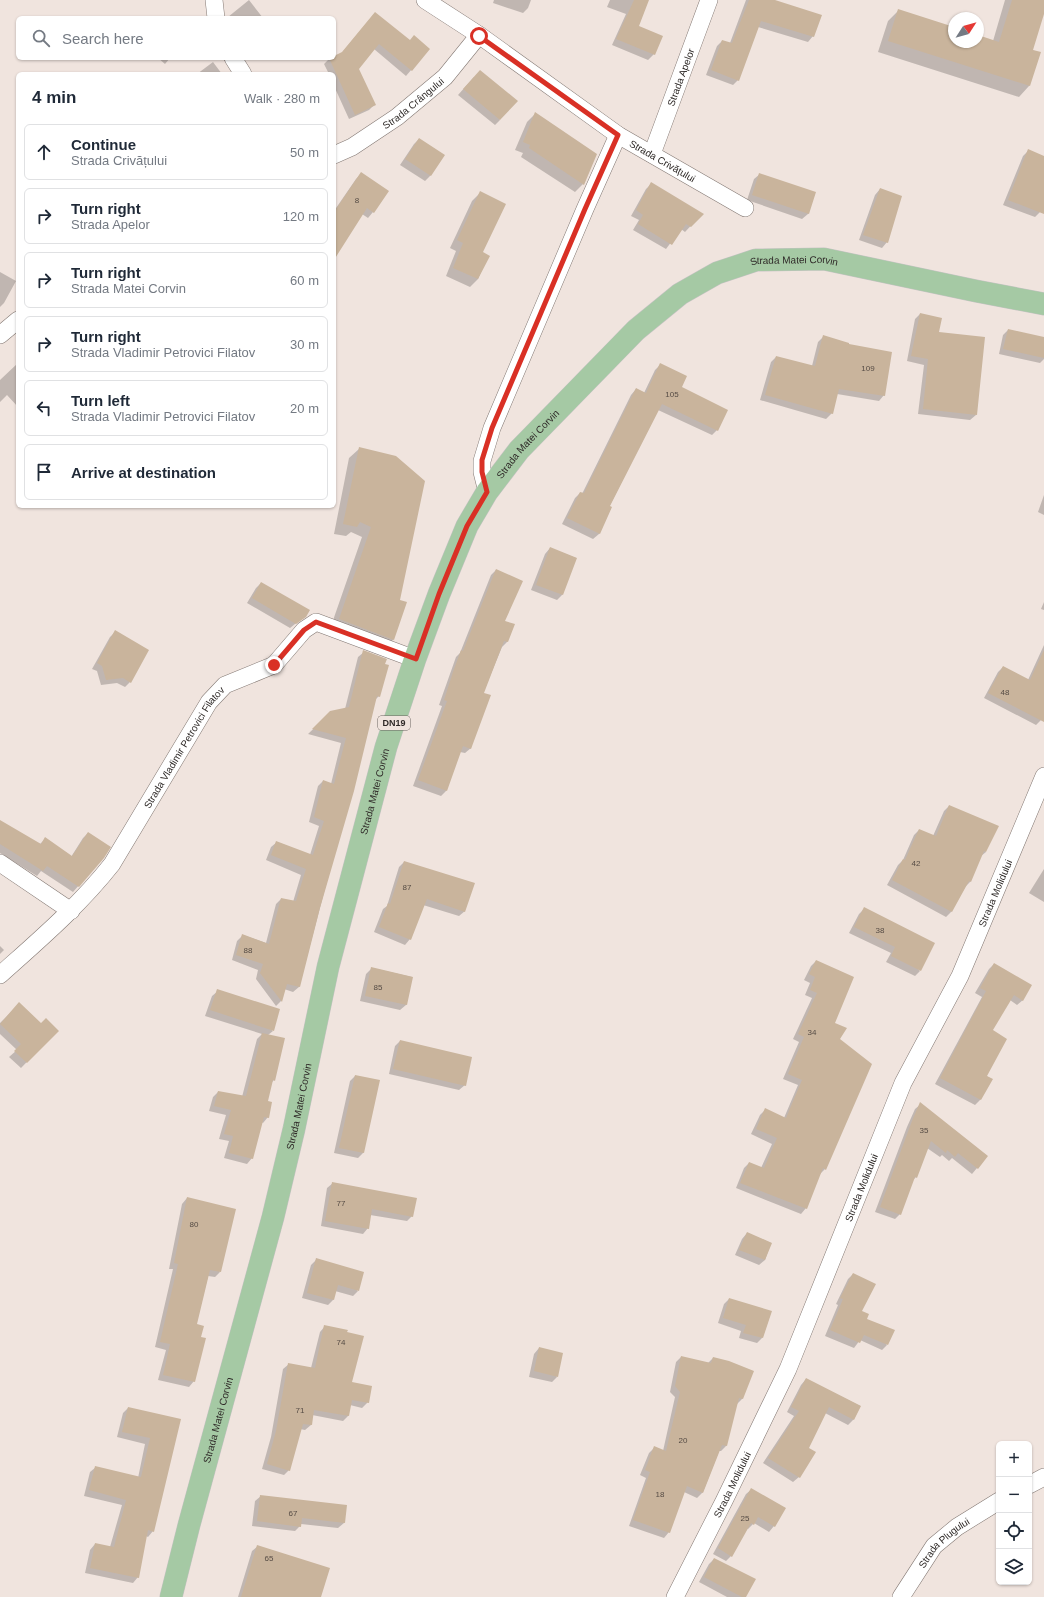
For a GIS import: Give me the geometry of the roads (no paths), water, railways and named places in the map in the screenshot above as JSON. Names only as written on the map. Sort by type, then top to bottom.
[{"type":"main road","name":"Strada Matei Corvin","points":[[171,1597],[189,1525],[273,1217],[294,1129],[328,966],[386,747],[439,594],[467,526],[487,492],[519,450],[636,330],[680,294],[717,273],[756,260],[824,259],[976,292],[1044,304]]},
{"type":"street","points":[[214,0],[216,16]]},
{"type":"street","name":"Strada Crivățului","points":[[425,0],[479,36],[618,135],[745,208]]},
{"type":"street","name":"Strada Apelor","points":[[652,154],[709,0]]},
{"type":"street","name":"Strada Crângului","points":[[336,154],[352,147],[398,117],[445,77],[479,36]]},
{"type":"street","points":[[234,60],[242,72]]},
{"type":"street","points":[[487,492],[482,472],[482,460],[492,428],[618,135]]},
{"type":"street","points":[[0,335],[16,322]]},
{"type":"street","name":"Strada Vladimir Petrovici Filatov","points":[[0,975],[71,911],[93,888],[112,864],[209,702],[225,685],[274,665],[304,630],[316,622],[416,659]]},
{"type":"street","name":"Strada Molidului","points":[[675,1597],[724,1501],[788,1369],[903,1083],[960,976],[1044,776]]},
{"type":"street","points":[[0,864],[71,911]]},
{"type":"street","points":[[1032,1483],[1044,1477]]},
{"type":"street","name":"Strada Plugului","points":[[901,1597],[934,1546],[957,1527],[996,1503]]}]
